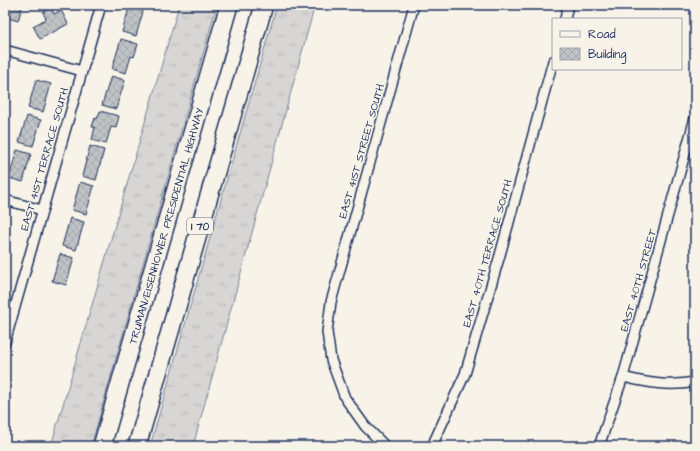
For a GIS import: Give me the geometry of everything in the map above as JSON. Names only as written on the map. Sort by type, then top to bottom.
[{"type":"highway","name":"TRUMAN/EISENHOWER PRESIDENTIAL HIGHWAY","points":[[102,446],[229,5]]},
{"type":"highway","name":"I 70","points":[[137,446],[264,5]]},
{"type":"street","name":"EAST 41ST TERRACE SOUTH","points":[[5,342],[101,5]]},
{"type":"street","name":"EAST 41ST STREET SOUTH","points":[[385,446],[365,426],[345,398],[331,360],[327,332],[331,302],[414,5]]},
{"type":"street","points":[[564,18],[568,5]]},
{"type":"street","points":[[5,50],[82,71]]},
{"type":"street","name":"EAST 40TH TERRACE SOUTH","points":[[432,446],[465,374],[502,248],[552,65]]},
{"type":"street","name":"EAST 40TH STREET","points":[[599,446],[623,377],[695,118]]},
{"type":"street","points":[[5,200],[42,210]]},
{"type":"street","points":[[623,377],[663,385],[695,382]]},
{"type":"green space","points":[[179,5],[217,5],[91,446],[51,446]]},
{"type":"green space","points":[[277,5],[315,5],[193,446],[150,446]]},
{"type":"building","points":[[5,5],[20,5],[19,6],[22,7],[18,21],[5,17]]},
{"type":"building","points":[[130,5],[144,8],[136,36],[122,32]]},
{"type":"building","points":[[51,8],[54,14],[61,10],[68,24],[40,39],[33,26],[46,19],[43,12]]},
{"type":"building","points":[[121,39],[138,44],[134,57],[131,56],[126,73],[112,69]]},
{"type":"building","points":[[111,76],[125,80],[116,109],[102,105]]},
{"type":"building","points":[[36,80],[51,84],[43,112],[28,108]]},
{"type":"building","points":[[100,111],[119,116],[116,128],[111,127],[106,144],[92,140],[95,127],[92,127],[95,118],[97,119]]},
{"type":"building","points":[[27,116],[41,120],[33,146],[19,142]]},
{"type":"building","points":[[90,146],[104,150],[96,180],[82,176]]},
{"type":"building","points":[[17,150],[31,154],[23,182],[9,178]]},
{"type":"building","points":[[80,182],[94,186],[86,214],[72,210]]},
{"type":"building","points":[[70,218],[84,222],[76,250],[62,246]]},
{"type":"building","points":[[60,254],[74,258],[66,285],[52,281]]}]
